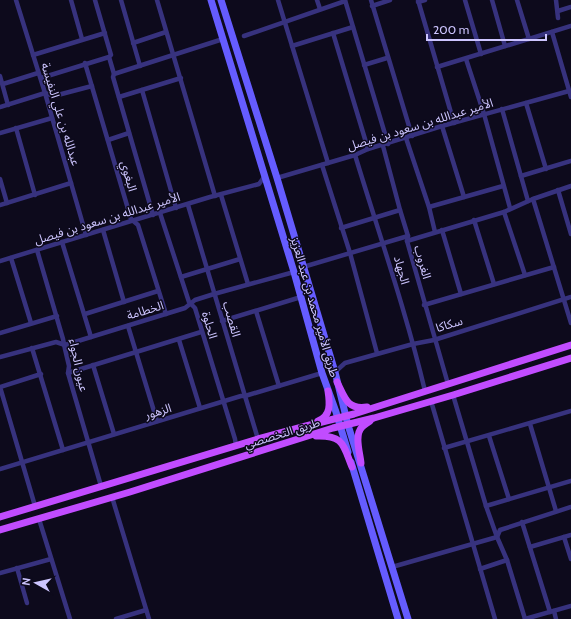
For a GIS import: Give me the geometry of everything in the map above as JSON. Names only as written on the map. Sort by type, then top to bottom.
[{"type":"main road","name":"طريق الأمير محمد بن عبد العزيز","points":[[211,0],[294,272],[322,373],[338,419],[344,426],[360,464],[408,619]]},
{"type":"main road","name":"طريق الأمير محمد بن عبد العزيز","points":[[221,0],[277,178],[335,372],[346,416],[344,426],[352,467],[364,501],[398,619]]},
{"type":"main road","name":"طريق التخصصي","points":[[0,516],[258,439],[338,419],[571,345]]},
{"type":"main road","name":"طريق التخصصي","points":[[0,530],[324,431],[453,395],[571,358]]},
{"type":"main road","points":[[337,382],[350,405],[359,408],[379,406]]},
{"type":"main road","points":[[328,391],[337,404],[340,404],[339,390]]},
{"type":"main road","points":[[306,426],[323,419],[328,413],[330,402],[328,391]]},
{"type":"main road","points":[[360,464],[359,433],[363,426],[374,418]]},
{"type":"main road","points":[[324,422],[337,422],[324,431]]},
{"type":"main road","points":[[310,436],[326,435],[338,439],[345,449],[352,467]]},
{"type":"main road","points":[[389,588],[398,586]]},
{"type":"street","name":"عبدالله بن علي النفيسة","points":[[16,0],[45,93],[86,235]]},
{"type":"street","points":[[72,0],[82,39]]},
{"type":"street","points":[[95,0],[111,55],[109,57],[113,75],[153,215]]},
{"type":"street","points":[[121,0],[140,66]]},
{"type":"street","points":[[157,0],[180,78],[248,284]]},
{"type":"street","points":[[278,0],[328,163]]},
{"type":"street","points":[[317,0],[320,9]]},
{"type":"street","points":[[371,0],[387,58],[412,136]]},
{"type":"street","points":[[372,6],[390,0]]},
{"type":"street","points":[[425,0],[418,1],[454,123]]},
{"type":"street","points":[[465,0],[481,54]]},
{"type":"street","points":[[492,0],[505,46]]},
{"type":"street","points":[[517,0],[529,39]]},
{"type":"street","points":[[556,0],[558,18]]},
{"type":"street","points":[[244,36],[345,1]]},
{"type":"street","name":"الغروب","points":[[345,1],[386,145],[400,210],[424,305],[448,384]]},
{"type":"street","points":[[558,11],[571,7]]},
{"type":"street","points":[[437,67],[571,26]]},
{"type":"street","points":[[292,46],[353,27]]},
{"type":"street","points":[[133,42],[166,32]]},
{"type":"street","points":[[552,32],[571,97]]},
{"type":"street","points":[[33,55],[105,33]]},
{"type":"street","points":[[334,33],[368,149]]},
{"type":"street","points":[[113,75],[223,39]]},
{"type":"street","points":[[3,84],[109,57]]},
{"type":"street","points":[[364,64],[387,58]]},
{"type":"street","points":[[466,59],[484,114],[510,208]]},
{"type":"street","name":"البغوي","points":[[85,64],[132,219],[138,225],[166,314]]},
{"type":"street","points":[[0,76],[8,105]]},
{"type":"street","points":[[119,97],[180,78]]},
{"type":"street","points":[[0,107],[45,93],[54,96],[92,86]]},
{"type":"street","points":[[142,90],[176,208]]},
{"type":"street","name":"الأمير عبدالله بن سعود بن فيصل","points":[[277,178],[355,155],[368,149],[386,145],[442,126],[569,90]]},
{"type":"street","points":[[526,103],[546,169]]},
{"type":"street","points":[[502,109],[528,201]]},
{"type":"street","points":[[0,133],[52,118]]},
{"type":"street","points":[[442,126],[464,197]]},
{"type":"street","points":[[16,128],[35,195]]},
{"type":"street","points":[[108,140],[129,133]]},
{"type":"street","points":[[406,138],[429,207],[435,232]]},
{"type":"street","name":"الجهاد","points":[[355,155],[374,218],[384,243],[425,391]]},
{"type":"street","points":[[521,176],[571,161]]},
{"type":"street","points":[[322,165],[350,253],[377,353]]},
{"type":"street","name":"الأمير عبدالله بن سعود بن فيصل","points":[[0,261],[259,184],[264,177]]},
{"type":"street","points":[[0,179],[7,203]]},
{"type":"street","points":[[0,206],[71,184]]},
{"type":"street","points":[[429,207],[503,186]]},
{"type":"street","points":[[303,267],[384,243],[435,232],[504,212],[535,198],[571,186]]},
{"type":"street","points":[[558,190],[571,234]]},
{"type":"street","points":[[535,198],[571,323]]},
{"type":"street","name":"القصب","points":[[188,205],[258,439]]},
{"type":"street","points":[[341,228],[400,210]]},
{"type":"street","points":[[564,213],[571,211]]},
{"type":"street","points":[[504,212],[525,275]]},
{"type":"street","name":"الحلوة","points":[[160,213],[189,302],[195,308],[236,446]]},
{"type":"street","points":[[474,220],[494,284]]},
{"type":"street","points":[[103,230],[124,302]]},
{"type":"street","points":[[442,230],[461,294]]},
{"type":"street","points":[[62,242],[91,337]]},
{"type":"street","name":"عيون الجواء","points":[[37,250],[65,345],[69,366],[68,372],[101,486]]},
{"type":"street","points":[[11,258],[31,323]]},
{"type":"street","points":[[181,277],[240,259]]},
{"type":"street","points":[[424,305],[554,267]]},
{"type":"street","name":"الخطامة","points":[[0,357],[56,342],[65,345],[185,308],[195,300],[294,272]]},
{"type":"street","points":[[84,314],[158,291]]},
{"type":"street","points":[[222,321],[301,297]]},
{"type":"street","name":"سكاكا","points":[[335,372],[345,363],[377,353],[434,340],[571,297]]},
{"type":"street","points":[[256,311],[279,386]]},
{"type":"street","points":[[0,333],[56,316]]},
{"type":"street","points":[[128,326],[157,421]]},
{"type":"street","points":[[68,372],[202,332]]},
{"type":"street","points":[[179,340],[200,408]]},
{"type":"street","points":[[32,348],[63,450]]},
{"type":"street","points":[[93,365],[114,434]]},
{"type":"street","name":"الزهور","points":[[0,469],[200,408],[322,373]]},
{"type":"street","points":[[35,506],[2,401],[0,387],[41,374]]},
{"type":"street","points":[[453,395],[486,506],[507,560],[525,619],[571,606]]},
{"type":"street","points":[[431,401],[495,619]]},
{"type":"street","points":[[444,448],[571,411]]},
{"type":"street","points":[[530,424],[556,511]]},
{"type":"street","points":[[489,436],[509,499]]},
{"type":"street","points":[[486,506],[571,481]]},
{"type":"street","points":[[112,497],[149,619]]},
{"type":"street","points":[[497,537],[500,530],[571,507]]},
{"type":"street","points":[[39,519],[70,619]]},
{"type":"street","points":[[522,522],[556,619]]},
{"type":"street","points":[[530,547],[571,535]]},
{"type":"street","points":[[392,567],[497,537]]},
{"type":"street","points":[[564,537],[571,559]]},
{"type":"street","points":[[0,573],[51,559]]},
{"type":"street","points":[[480,569],[507,560]]},
{"type":"street","points":[[17,568],[27,603]]},
{"type":"street","points":[[116,619],[146,610]]}]
